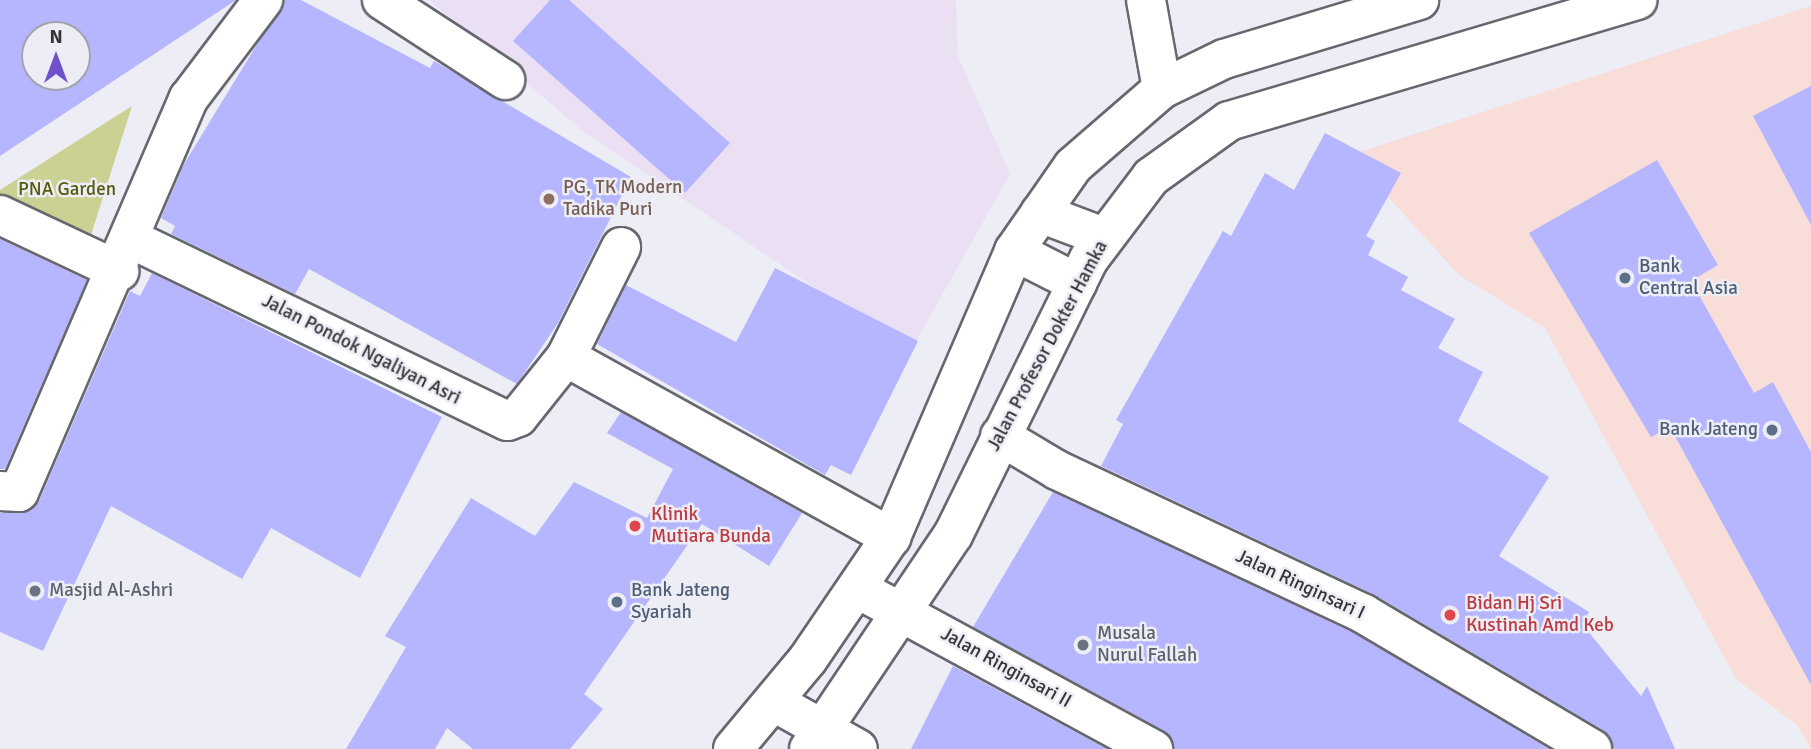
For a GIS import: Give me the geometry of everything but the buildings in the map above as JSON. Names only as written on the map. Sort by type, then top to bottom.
[{"type":"street","points":[[0,491],[19,492],[126,256],[189,99],[263,0]]},
{"type":"street","points":[[382,0],[505,80]]},
{"type":"street","points":[[1146,0],[1162,89]]},
{"type":"street","points":[[733,749],[774,702],[859,589],[891,537],[1014,251],[1073,166],[1162,89],[1224,58],[1419,0]]},
{"type":"street","name":"Jalan Profesor Dokter Hamka","points":[[817,740],[905,612],[953,535],[1077,283],[1104,237],[1151,177],[1228,121],[1637,0]]},
{"type":"street","points":[[1040,213],[1104,237]]},
{"type":"street","name":"Jalan Pondok Ngaliyan Asri","points":[[0,215],[275,304],[498,420],[518,417],[566,357],[621,247]]},
{"type":"street","points":[[1014,251],[1077,283]]},
{"type":"street","points":[[566,357],[891,537]]},
{"type":"street","name":"Jalan Ringinsari I","points":[[1000,436],[1057,470],[1364,614],[1592,749]]},
{"type":"street","name":"Jalan Ringinsari II","points":[[859,589],[1153,749]]},
{"type":"street","points":[[774,702],[817,740],[858,749]]},
{"type":"shaded area","points":[[429,0],[956,0],[958,56],[1010,174],[910,352],[584,132]]},
{"type":"shaded area","points":[[1811,6],[1811,749],[1797,725],[1736,679],[1545,328],[1459,275],[1350,155]]},
{"type":"green space","name":"PNA Garden","points":[[132,106],[90,238],[0,202],[0,190]]},
{"type":"place","name":"PG, TK Modern Tadika Puri","points":[[549,199]]},
{"type":"place","name":"Bank Central Asia","points":[[1625,278]]},
{"type":"place","name":"Bank Jateng","points":[[1772,430]]},
{"type":"place","name":"Klinik Mutiara Bunda","points":[[635,526]]},
{"type":"place","name":"Masjid Al-Ashri","points":[[35,591]]},
{"type":"place","name":"Bank Jateng Syariah","points":[[617,602]]},
{"type":"place","name":"Bidan Hj Sri Kustinah Amd Keb","points":[[1450,615]]},
{"type":"place","name":"Musala Nurul Fallah","points":[[1083,645]]}]
